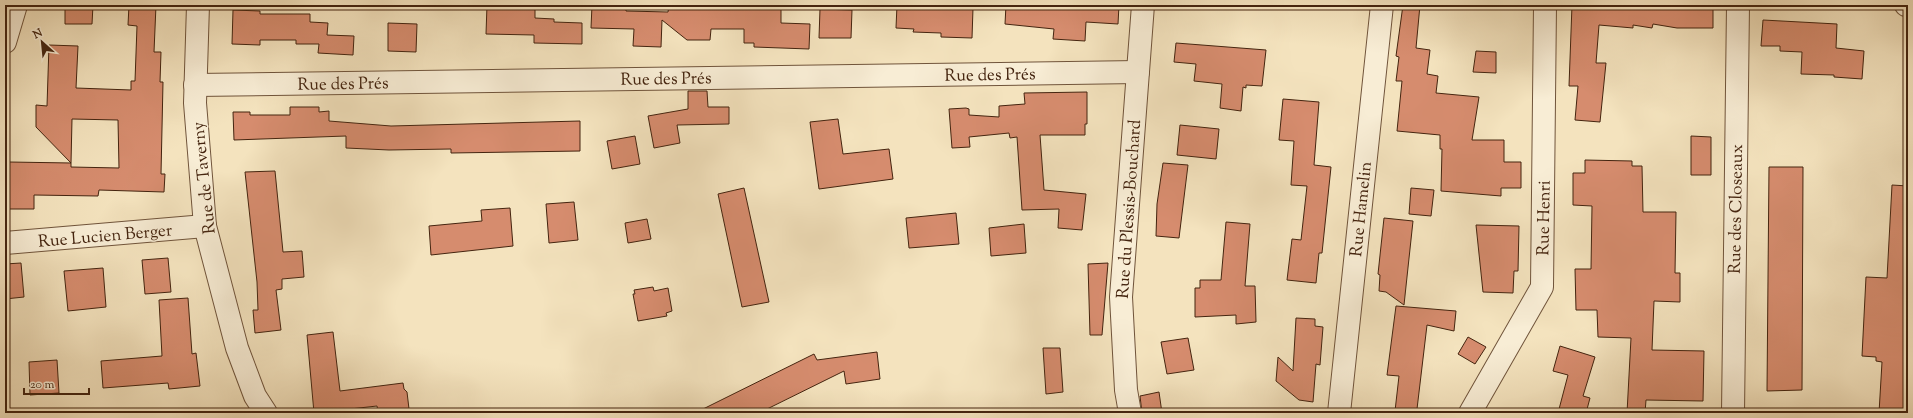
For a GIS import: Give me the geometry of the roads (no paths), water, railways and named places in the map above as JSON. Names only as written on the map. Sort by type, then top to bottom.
[{"type":"street","points":[[5,42],[16,5]]},
{"type":"street","name":"Rue de Taverny","points":[[198,5],[195,85],[205,226],[237,348],[255,396],[266,413]]},
{"type":"street","name":"Rue du Plessis-Bouchard","points":[[1130,413],[1126,390],[1121,297],[1143,5]]},
{"type":"street","name":"Rue Hamelin","points":[[1339,413],[1382,5]]},
{"type":"street","name":"Rue Henri","points":[[1470,413],[1542,287],[1545,5]]},
{"type":"street","name":"Rue des Closeaux","points":[[1733,413],[1738,5]]},
{"type":"street","name":"Rue des Prés","points":[[195,85],[1138,72]]},
{"type":"street","name":"Rue Lucien Berger","points":[[5,244],[205,226]]}]
